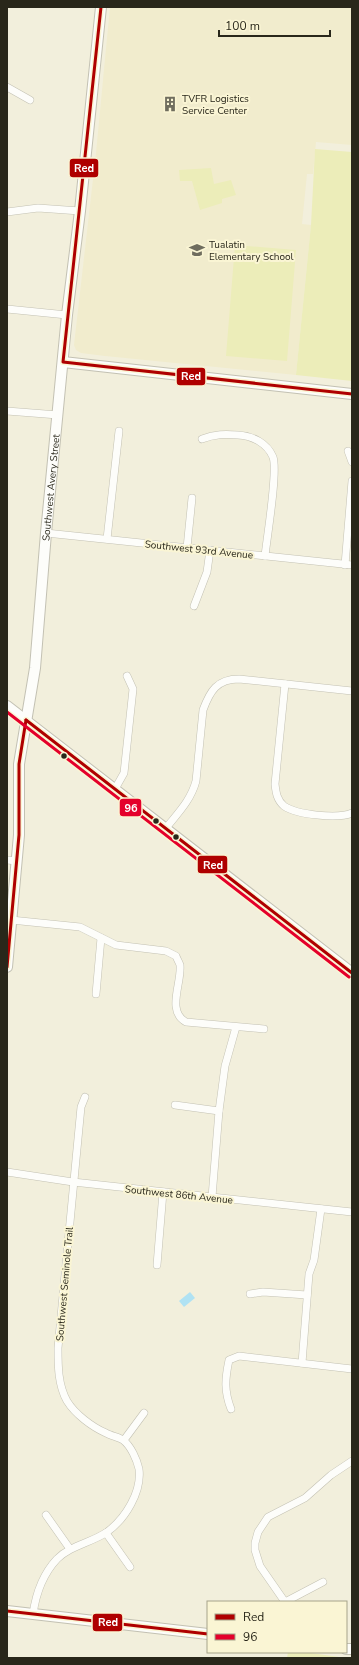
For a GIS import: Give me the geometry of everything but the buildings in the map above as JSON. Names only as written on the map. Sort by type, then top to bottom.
[{"type":"main road","name":"Southwest Avery Street","points":[[7,967],[11,920],[12,860],[20,823],[19,764],[35,668],[46,533],[67,315],[80,211],[101,7]]},
{"type":"main road","points":[[63,362],[352,394]]},
{"type":"main road","points":[[7,706],[352,973]]},
{"type":"main road","points":[[7,1612],[207,1634]]},
{"type":"street","points":[[7,87],[30,100]]},
{"type":"street","points":[[7,212],[38,208],[80,211]]},
{"type":"street","points":[[7,309],[67,315]]},
{"type":"street","points":[[7,411],[58,415]]},
{"type":"street","points":[[107,539],[119,431]]},
{"type":"street","points":[[202,439],[220,434],[245,436],[255,439],[263,444],[273,457],[274,471],[265,556]]},
{"type":"street","points":[[348,451],[352,462]]},
{"type":"street","points":[[349,565],[352,481]]},
{"type":"street","points":[[187,548],[192,498]]},
{"type":"street","name":"Southwest 93rd Avenue","points":[[46,533],[349,565]]},
{"type":"street","points":[[194,606],[207,572],[210,550]]},
{"type":"street","points":[[115,789],[124,773],[133,690],[127,676]]},
{"type":"street","points":[[166,828],[190,799],[194,791],[203,710],[207,699],[220,682],[229,679],[352,691]]},
{"type":"street","points":[[285,684],[275,784],[276,796],[283,806],[294,812],[339,816],[352,813]]},
{"type":"street","points":[[11,920],[75,926],[88,930],[116,945],[166,952],[176,956],[180,965],[176,1010],[179,1019],[186,1022],[264,1029]]},
{"type":"street","points":[[96,994],[101,938]]},
{"type":"street","points":[[212,1197],[219,1111],[225,1066],[236,1027]]},
{"type":"street","name":"Southwest Seminole Trail","points":[[85,1097],[81,1107],[58,1348],[60,1385],[67,1402],[82,1418],[105,1433],[124,1440]]},
{"type":"street","points":[[175,1105],[219,1111]]},
{"type":"street","name":"Southwest 86th Avenue","points":[[7,1172],[73,1182],[352,1212]]},
{"type":"street","points":[[157,1265],[163,1192]]},
{"type":"street","points":[[302,1363],[309,1274],[317,1245],[321,1209]]},
{"type":"street","points":[[250,1294],[263,1292],[307,1295]]},
{"type":"street","points":[[231,1409],[226,1396],[226,1376],[229,1360],[239,1356],[352,1369]]},
{"type":"street","points":[[33,1614],[39,1586],[46,1572],[70,1549],[106,1532],[118,1522],[130,1505],[137,1488],[139,1470],[134,1455],[124,1440],[144,1413]]},
{"type":"street","points":[[284,1601],[260,1566],[255,1550],[258,1532],[268,1517],[305,1498],[331,1475],[352,1461]]},
{"type":"street","points":[[46,1515],[70,1549]]},
{"type":"street","points":[[106,1532],[130,1567]]},
{"type":"street","points":[[287,1601],[323,1582]]},
{"type":"shaded area","points":[[110,7],[352,7],[352,145],[316,142],[313,174],[307,174],[302,224],[311,225],[296,375],[105,356],[81,353],[76,350],[74,345],[96,153]]},
{"type":"green space","points":[[315,149],[352,152],[352,381],[296,375],[311,225]]},
{"type":"green space","points":[[211,168],[214,184],[231,180],[236,195],[222,199],[222,203],[200,210],[192,181],[180,181],[179,170]]},
{"type":"green space","points":[[235,245],[296,250],[287,361],[226,356]]},
{"type":"green space","points":[[288,1653],[311,1653],[346,1658],[287,1658]]},
{"type":"water","points":[[190,1292],[195,1298],[184,1307],[179,1301]]},
{"type":"transit line","name":"Red","points":[[101,7],[63,362],[352,394]]},
{"type":"transit line","name":"96","points":[[7,712],[349,977]]},
{"type":"transit line","name":"Red","points":[[26,720],[352,973]]},
{"type":"transit line","name":"Red","points":[[7,967],[19,835],[19,764],[26,720]]},
{"type":"transit line","name":"Red","points":[[7,1611],[207,1634]]},
{"type":"place","name":"TVFR Logistics Service Center","points":[[170,104]]},
{"type":"place","name":"Tualatin Elementary School","points":[[197,250]]}]
